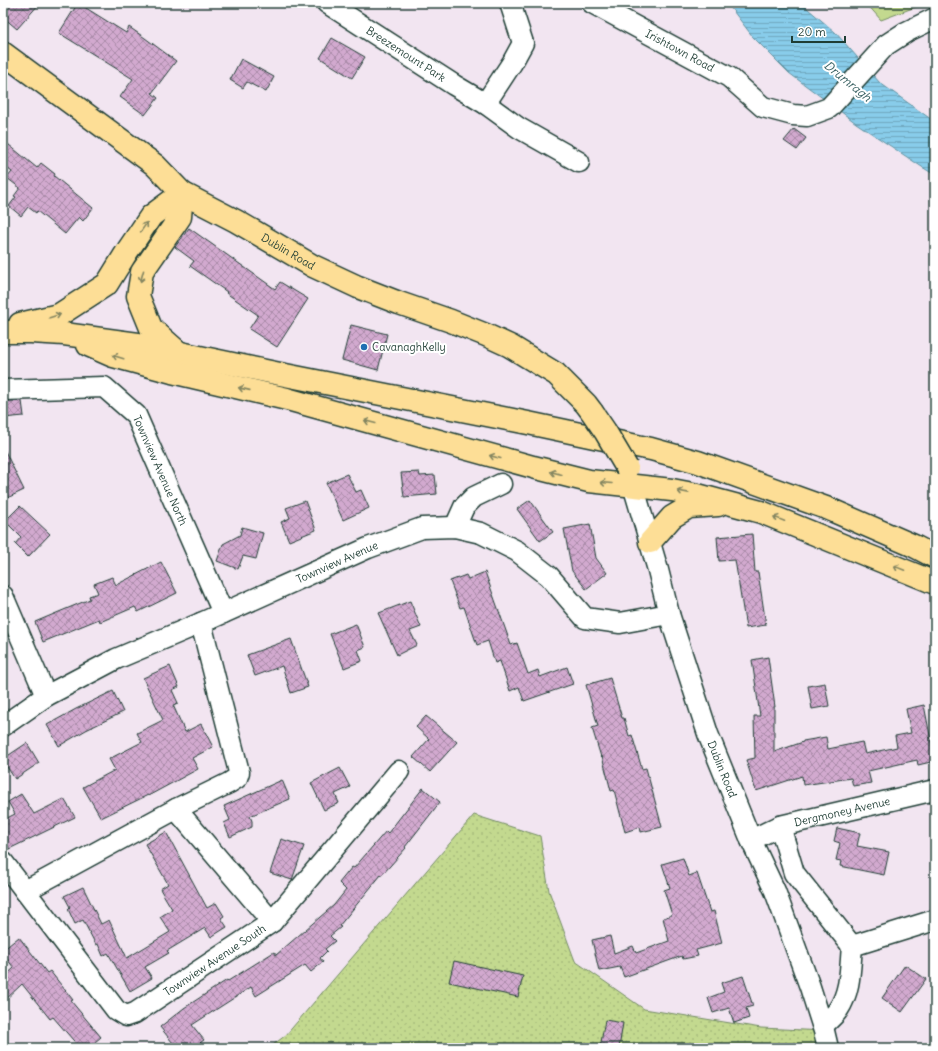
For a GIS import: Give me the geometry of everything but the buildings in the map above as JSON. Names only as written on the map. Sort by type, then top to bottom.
[{"type":"main road","name":"Dublin Road","points":[[3,53],[155,166],[182,193],[236,221],[313,266],[372,293],[486,335],[510,346],[556,374],[592,412],[605,431],[630,477]]},
{"type":"main road","points":[[3,328],[59,315],[107,284],[151,216],[182,193]]},
{"type":"main road","points":[[179,353],[151,328],[138,296],[142,272],[180,217],[182,193]]},
{"type":"main road","points":[[3,332],[64,334],[138,344],[650,449],[698,462],[828,509],[935,556]]},
{"type":"main road","points":[[64,334],[113,356],[172,372],[287,399],[533,467],[589,481],[630,477],[672,490],[698,495],[761,512],[935,583]]},
{"type":"main road","points":[[650,542],[672,517],[690,507],[731,504]]},
{"type":"street","name":"Breezemount Park","points":[[327,3],[486,104],[519,128],[579,162]]},
{"type":"street","points":[[486,104],[523,43],[510,3]]},
{"type":"street","name":"Irishtown Road","points":[[592,3],[702,64],[729,77],[763,107],[793,115],[807,116],[829,108],[886,45],[906,32],[935,18]]},
{"type":"street","name":"Townview Avenue North","points":[[3,390],[104,387],[136,415],[223,613]]},
{"type":"street","name":"Dublin Road","points":[[630,477],[658,570],[669,614],[708,734],[751,840],[775,891],[810,987],[823,1026],[828,1048]]},
{"type":"street","points":[[454,527],[464,507],[474,498],[501,484]]},
{"type":"street","name":"Townview Avenue","points":[[3,726],[46,696],[116,659],[201,623],[375,545],[422,528],[454,527],[481,533],[518,552],[548,576],[585,618],[620,624],[669,614]]},
{"type":"street","points":[[3,596],[46,696]]},
{"type":"street","points":[[26,891],[176,808],[237,778],[240,772],[201,623]]},
{"type":"street","name":"Townview Avenue South","points":[[3,862],[116,1010],[126,1016],[135,1013],[272,922],[399,770]]},
{"type":"street","name":"Dergmoney Avenue","points":[[751,840],[780,826],[935,790]]},
{"type":"street","points":[[176,808],[272,922]]},
{"type":"street","points":[[780,826],[794,873],[852,946],[847,992],[838,1010],[823,1026]]},
{"type":"street","points":[[852,946],[935,920]]},
{"type":"green space","points":[[866,3],[926,3],[881,20]]},
{"type":"green space","points":[[474,815],[540,836],[549,891],[575,961],[644,1009],[761,1028],[824,1031],[828,1048],[269,1048],[286,1035]]},
{"type":"water","name":"Drumragh","points":[[727,3],[801,3],[835,32],[880,83],[935,122],[935,175],[856,123],[789,73],[753,37]]},
{"type":"place","name":"CavanaghKelly","points":[[364,347]]}]
